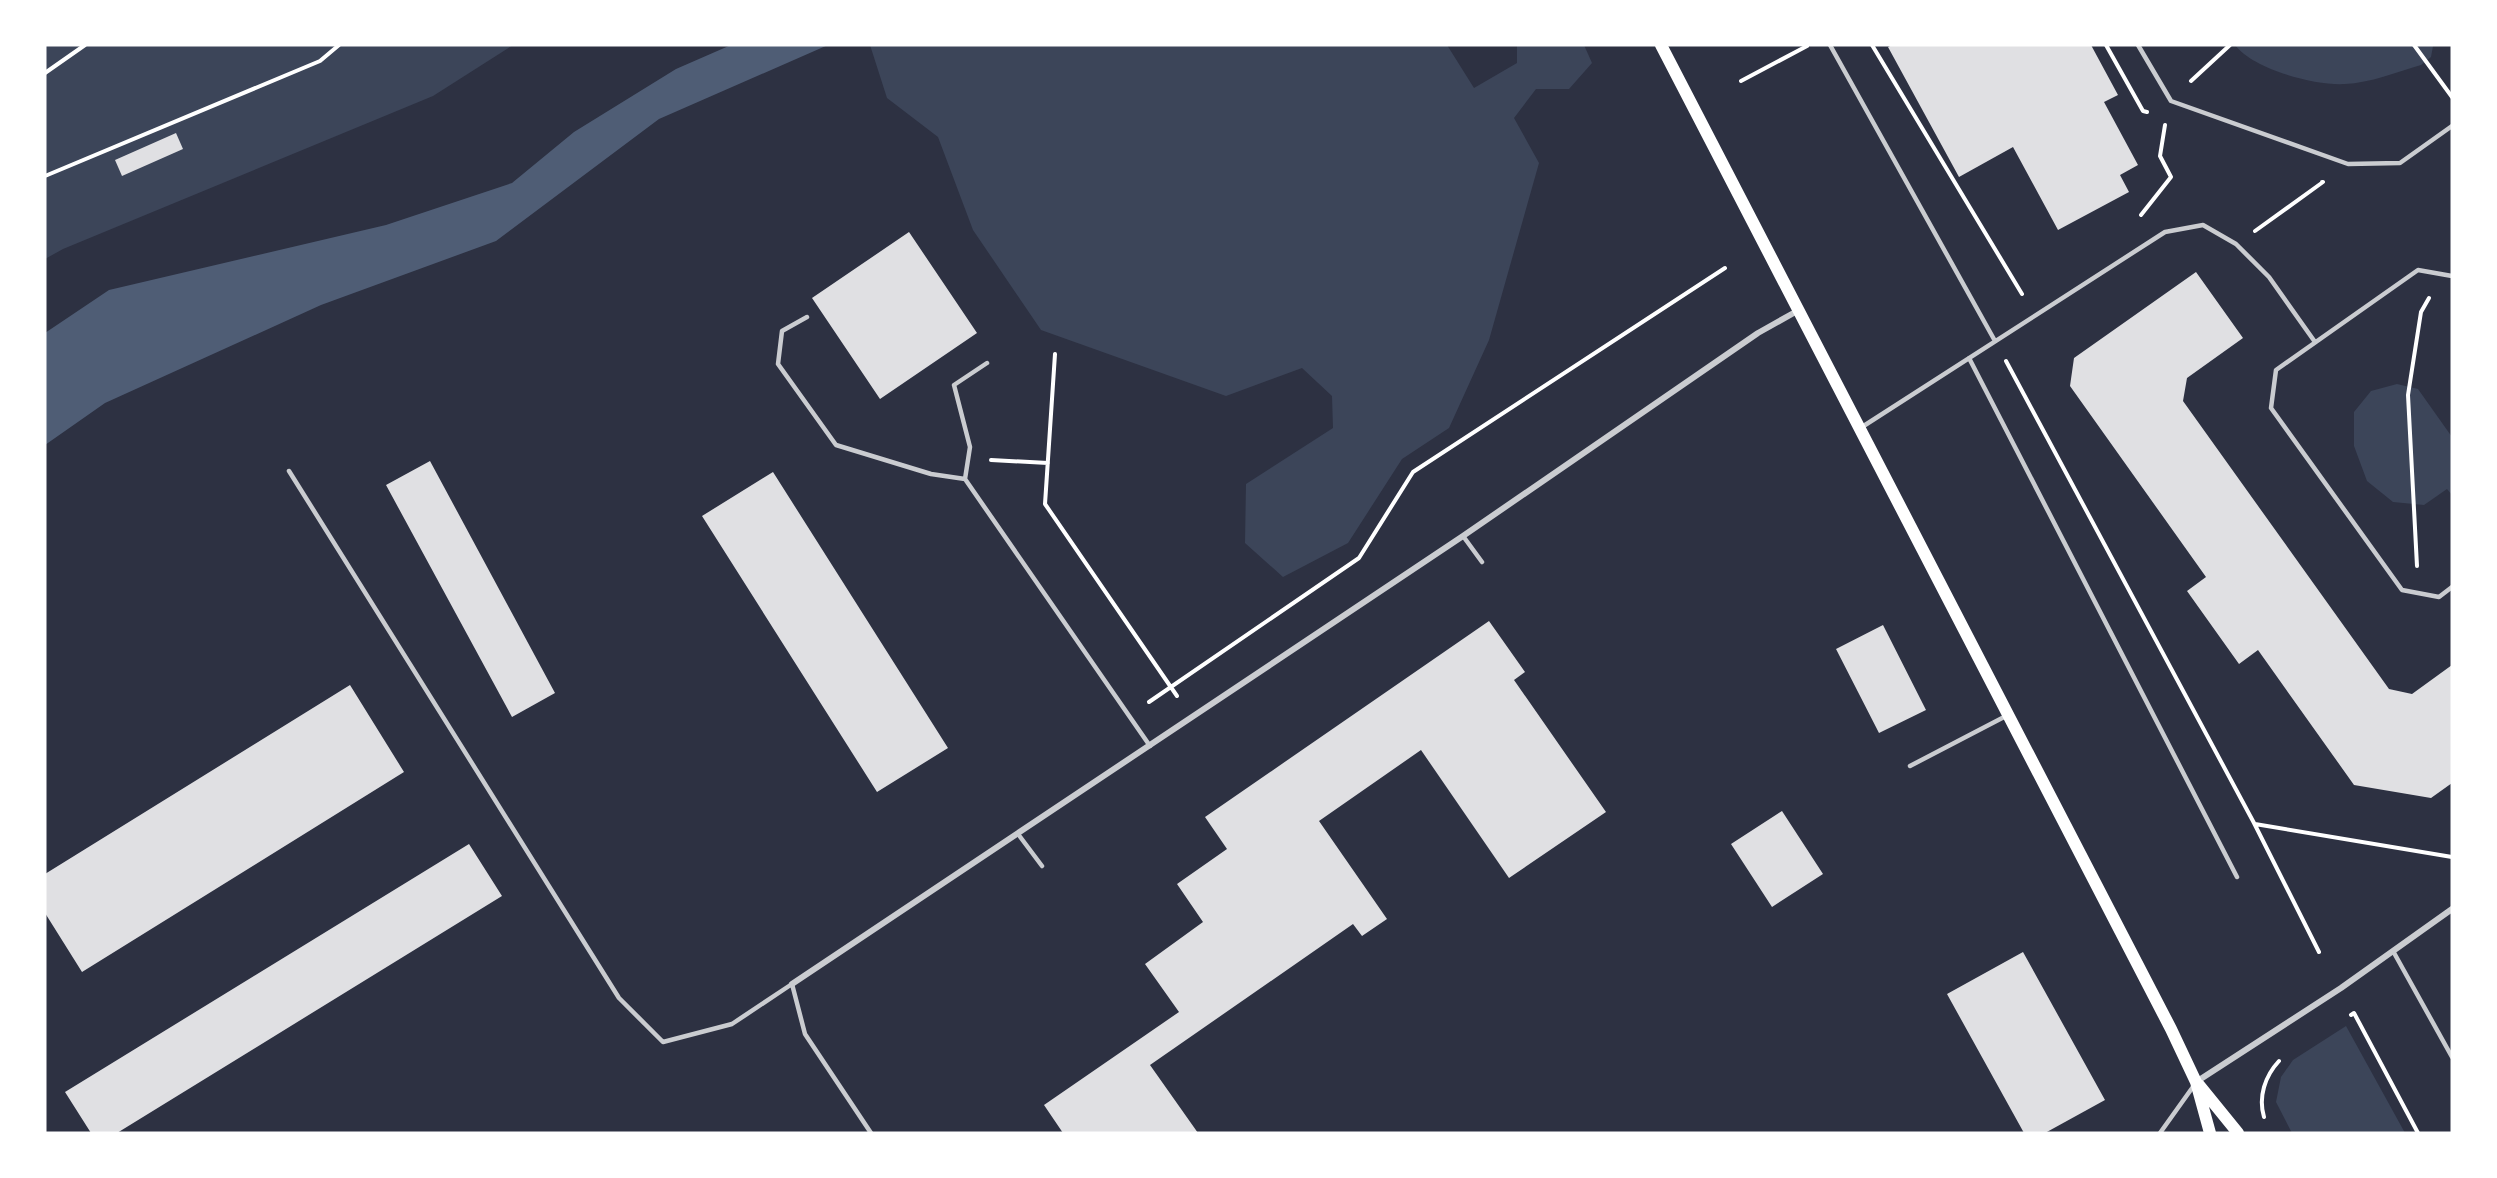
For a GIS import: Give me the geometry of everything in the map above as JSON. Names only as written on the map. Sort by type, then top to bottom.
[{"type":"main road","points":[[1661,45],[2196,1082],[2210,1133]]},
{"type":"main road","points":[[2196,1082],[2238,1133]]},
{"type":"street","points":[[792,984],[1463,536],[1758,333],[1798,310]]},
{"type":"street","points":[[2196,1082],[2341,988],[2452,909]]},
{"type":"lane","points":[[1830,45],[1995,341]]},
{"type":"lane","points":[[2138,45],[2171,101],[2348,164],[2400,163],[2452,126]]},
{"type":"lane","points":[[1860,428],[2165,232],[2203,225],[2236,244],[2269,277],[2316,342]]},
{"type":"lane","points":[[2452,275],[2418,270],[2276,370],[2271,408],[2402,590],[2439,597],[2452,587]]},
{"type":"lane","points":[[807,317],[782,331],[778,364],[836,445],[931,474],[965,479]]},
{"type":"lane","points":[[1969,358],[2237,877]]},
{"type":"lane","points":[[987,363],[954,385],[970,447],[965,479],[1150,746]]},
{"type":"lane","points":[[289,471],[619,998],[663,1042],[732,1024],[792,984],[805,1034],[871,1133]]},
{"type":"lane","points":[[1463,536],[1482,562]]},
{"type":"lane","points":[[1910,766],[2008,715]]},
{"type":"lane","points":[[1018,834],[1042,866]]},
{"type":"lane","points":[[2393,951],[2452,1057]]},
{"type":"lane","points":[[2160,1133],[2196,1082]]},
{"type":"path","points":[[45,73],[85,45]]},
{"type":"path","points":[[45,177],[320,61],[339,45]]},
{"type":"path","points":[[1742,81],[1810,45]]},
{"type":"path","points":[[1872,45],[2024,297]]},
{"type":"path","points":[[2414,45],[2452,97]]},
{"type":"path","points":[[2150,205],[2171,177],[2160,156]]},
{"type":"path","points":[[2256,230],[2289,207]]},
{"type":"path","points":[[1130,715],[1359,558],[1413,472],[1725,268]]},
{"type":"path","points":[[2418,593],[2408,395],[2421,312],[2435,286],[2452,275]]},
{"type":"path","points":[[1995,341],[2254,823],[2319,952]]},
{"type":"path","points":[[1055,354],[1045,504],[1193,717]]},
{"type":"path","points":[[968,459],[1048,463]]},
{"type":"path","points":[[2254,823],[2452,857]]},
{"type":"path","points":[[2345,1018],[2354,1013],[2418,1133]]},
{"type":"path","points":[[2267,1124],[2261,1107],[2267,1075],[2282,1057]]},
{"type":"shaded area","points":[[45,45],[513,45],[433,96],[63,249],[45,259]]},
{"type":"shaded area","points":[[731,45],[828,45],[659,119],[496,241],[321,305],[105,403],[45,445],[45,333],[109,290],[386,225],[512,183],[574,132],[676,69]]},
{"type":"shaded area","points":[[870,45],[1447,45],[1474,88],[1517,63],[1517,45],[1584,45],[1592,63],[1569,89],[1536,89],[1514,118],[1539,163],[1489,340],[1449,428],[1402,459],[1348,543],[1283,577],[1245,543],[1246,484],[1333,428],[1332,396],[1302,368],[1226,396],[1041,330],[973,230],[938,137],[887,98]]},
{"type":"shaded area","points":[[2235,45],[2433,46],[2431,57],[2421,65],[2374,79],[2332,84],[2302,79],[2270,68],[2256,62]]},
{"type":"shaded area","points":[[2397,384],[2418,389],[2452,437],[2452,495],[2447,489],[2424,505],[2393,502],[2367,481],[2354,446],[2354,412],[2371,391]]},
{"type":"shaded area","points":[[2346,1026],[2405,1133],[2292,1133],[2276,1102],[2281,1077],[2293,1060]]},
{"type":"building","points":[[1892,45],[2091,45],[2118,95],[2104,102],[2138,165],[2120,175],[2129,192],[2058,230],[2013,147],[1959,177],[1888,47]]},
{"type":"building","points":[[176,133],[183,149],[122,176],[115,160]]},
{"type":"building","points":[[909,232],[977,333],[880,399],[812,298]]},
{"type":"building","points":[[2196,272],[2243,338],[2187,378],[2183,401],[2389,689],[2412,694],[2452,665],[2452,783],[2431,798],[2354,785],[2258,650],[2239,664],[2187,591],[2206,577],[2070,386],[2074,358]]},
{"type":"building","points":[[430,461],[555,693],[512,717],[386,485]]},
{"type":"building","points":[[773,472],[948,748],[877,792],[702,516]]},
{"type":"building","points":[[1489,621],[1525,672],[1514,680],[1606,812],[1509,878],[1421,750],[1319,821],[1387,919],[1362,936],[1353,924],[1150,1065],[1198,1133],[1063,1133],[1044,1105],[1179,1012],[1145,964],[1203,922],[1177,884],[1227,849],[1205,817]]},
{"type":"building","points":[[1883,625],[1926,710],[1879,733],[1836,649]]},
{"type":"building","points":[[350,685],[404,772],[82,972],[45,913],[45,874]]},
{"type":"building","points":[[1782,811],[1823,874],[1772,907],[1731,844]]},
{"type":"building","points":[[469,844],[502,896],[117,1133],[91,1133],[65,1092]]},
{"type":"building","points":[[2023,952],[2105,1100],[2045,1133],[2024,1133],[1947,994]]}]
